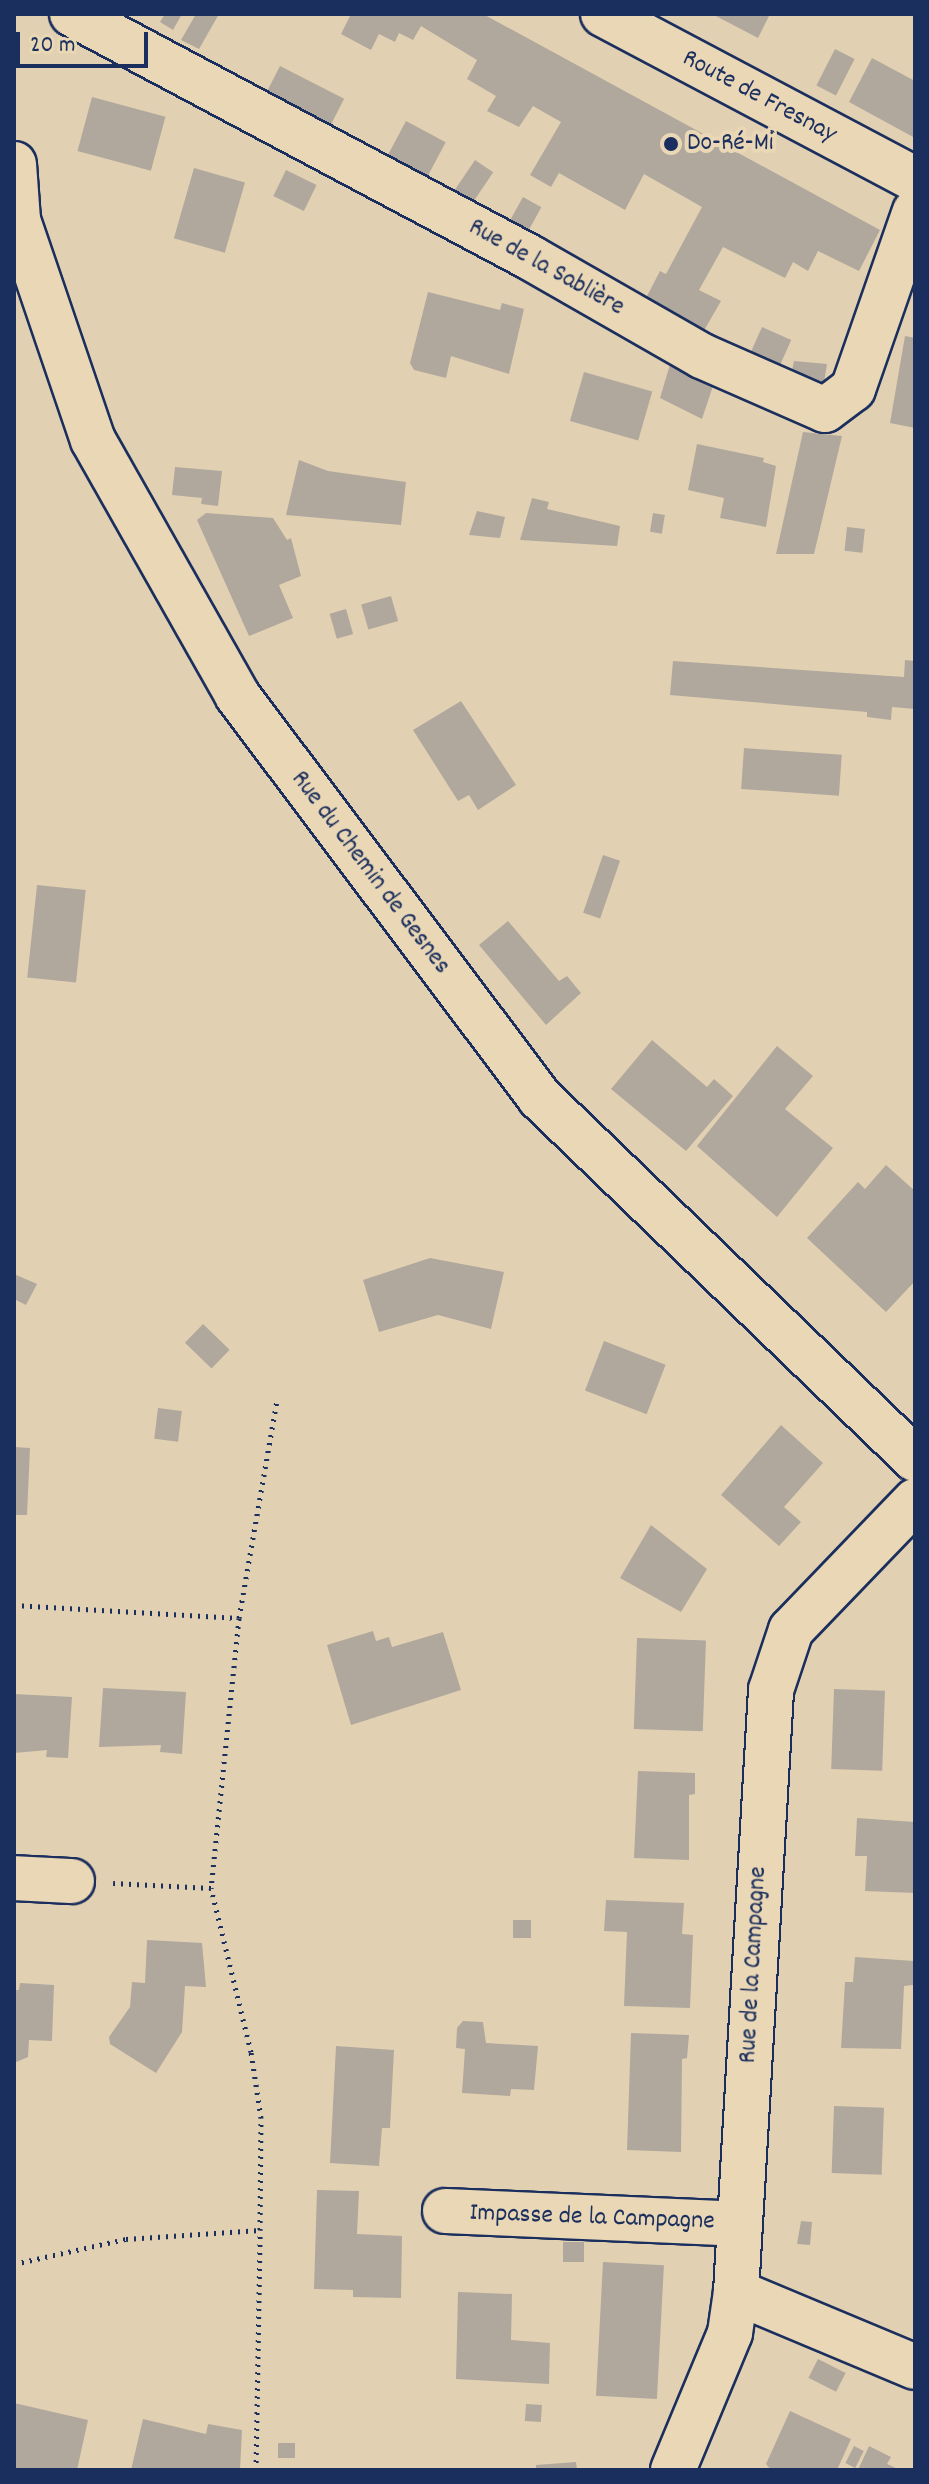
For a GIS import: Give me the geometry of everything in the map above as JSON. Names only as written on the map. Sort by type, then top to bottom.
[{"type":"street","name":"Rue de la Sablière","points":[[72,14],[531,258],[702,356],[825,410],[853,389],[915,211]]},
{"type":"street","name":"Route de Fresnay","points":[[603,14],[915,179]]},
{"type":"street","name":"Rue du Chemin de Gesnes","points":[[14,164],[18,220],[93,440],[237,695],[540,1098],[915,1459]]},
{"type":"street","name":"Rue de la Campagne","points":[[673,2470],[730,2333],[736,2292],[771,1690],[791,1630],[915,1501]]},
{"type":"street","points":[[14,1878],[72,1881]]},
{"type":"street","name":"Impasse de la Campagne","points":[[445,2211],[739,2224]]},
{"type":"street","points":[[736,2292],[915,2367]]},
{"type":"path","points":[[256,2470],[260,2230],[264,2177],[259,2105],[211,1888],[239,1618],[277,1401]]},
{"type":"path","points":[[14,1605],[239,1618]]},
{"type":"path","points":[[72,1881],[211,1888]]},
{"type":"path","points":[[14,2264],[126,2239],[260,2230]]},
{"type":"building","points":[[165,14],[182,14],[173,30],[160,22]]},
{"type":"building","points":[[196,14],[219,14],[199,49],[181,40]]},
{"type":"building","points":[[351,14],[483,14],[880,230],[859,271],[818,251],[808,271],[793,262],[785,278],[723,247],[699,290],[721,301],[702,334],[644,302],[660,271],[666,274],[702,207],[644,174],[625,210],[559,173],[551,187],[530,175],[561,122],[533,106],[519,127],[487,111],[496,96],[467,79],[477,60],[421,26],[413,40],[399,33],[395,42],[379,34],[371,50],[341,34]]},
{"type":"building","points":[[712,14],[770,14],[758,38]]},
{"type":"building","points":[[835,49],[855,59],[836,96],[816,86]]},
{"type":"building","points":[[872,58],[915,81],[915,138],[849,102]]},
{"type":"building","points":[[280,66],[344,99],[327,133],[263,100]]},
{"type":"building","points":[[92,97],[165,117],[151,171],[78,151]]},
{"type":"building","points":[[406,121],[446,142],[425,181],[385,160]]},
{"type":"building","points":[[475,160],[493,172],[470,207],[452,195]]},
{"type":"building","points":[[194,168],[245,183],[225,253],[174,238]]},
{"type":"building","points":[[286,170],[317,185],[304,211],[273,196]]},
{"type":"building","points":[[523,197],[541,207],[525,237],[507,227]]},
{"type":"building","points":[[428,292],[500,310],[502,303],[524,309],[509,374],[451,356],[446,378],[414,370],[410,363]]},
{"type":"building","points":[[762,327],[791,340],[776,374],[747,361]]},
{"type":"building","points":[[905,336],[915,338],[915,428],[890,423]]},
{"type":"building","points":[[671,361],[715,380],[702,419],[660,398]]},
{"type":"building","points":[[794,361],[827,364],[824,383],[803,385],[790,379]]},
{"type":"building","points":[[584,372],[652,392],[638,441],[570,421]]},
{"type":"building","points":[[803,432],[842,436],[814,554],[776,554]]},
{"type":"building","points":[[697,444],[764,458],[763,462],[776,466],[766,527],[720,518],[724,498],[688,490]]},
{"type":"building","points":[[299,460],[328,471],[406,482],[401,525],[286,515]]},
{"type":"building","points":[[175,467],[222,471],[218,506],[201,504],[202,498],[172,495]]},
{"type":"building","points":[[532,498],[549,502],[547,509],[620,526],[617,546],[520,540]]},
{"type":"building","points":[[477,511],[505,517],[500,538],[469,535]]},
{"type":"building","points":[[206,513],[273,518],[287,540],[291,538],[301,576],[279,585],[293,618],[249,636],[197,520]]},
{"type":"building","points":[[653,513],[665,515],[662,534],[650,532]]},
{"type":"building","points":[[847,527],[865,529],[862,553],[844,551]]},
{"type":"building","points":[[391,596],[398,621],[368,630],[361,605]]},
{"type":"building","points":[[346,609],[353,634],[337,639],[330,614]]},
{"type":"building","points":[[905,660],[915,661],[915,709],[892,707],[891,720],[867,717],[867,712],[670,695],[673,661],[904,677]]},
{"type":"building","points":[[461,701],[516,785],[478,810],[469,795],[458,801],[413,730]]},
{"type":"building","points":[[744,748],[842,755],[839,796],[741,789]]},
{"type":"building","points":[[603,855],[620,861],[600,919],[583,913]]},
{"type":"building","points":[[37,885],[86,890],[76,983],[27,977]]},
{"type":"building","points":[[508,921],[559,981],[567,976],[581,993],[546,1025],[479,945]]},
{"type":"building","points":[[652,1040],[707,1087],[714,1079],[733,1096],[686,1151],[611,1089]]},
{"type":"building","points":[[777,1046],[813,1076],[785,1109],[833,1148],[777,1217],[697,1146]]},
{"type":"building","points":[[886,1165],[915,1191],[915,1281],[886,1312],[807,1238],[858,1182],[865,1189]]},
{"type":"building","points":[[430,1258],[504,1272],[491,1329],[438,1315],[379,1332],[363,1280]]},
{"type":"building","points":[[14,1274],[37,1284],[26,1305],[14,1299]]},
{"type":"building","points":[[203,1324],[230,1350],[212,1368],[185,1343]]},
{"type":"building","points":[[604,1341],[666,1365],[647,1414],[585,1390]]},
{"type":"building","points":[[158,1408],[182,1411],[178,1442],[154,1439]]},
{"type":"building","points":[[781,1425],[823,1463],[784,1507],[801,1522],[779,1546],[721,1495]]},
{"type":"building","points":[[14,1447],[30,1448],[27,1515],[14,1515]]},
{"type":"building","points":[[651,1525],[707,1569],[681,1612],[620,1578]]},
{"type":"building","points":[[373,1631],[376,1641],[389,1637],[392,1647],[443,1632],[461,1690],[351,1725],[327,1645]]},
{"type":"building","points":[[637,1638],[706,1640],[703,1731],[634,1729]]},
{"type":"building","points":[[103,1688],[186,1692],[182,1754],[160,1752],[161,1745],[99,1747]]},
{"type":"building","points":[[834,1689],[885,1691],[882,1771],[831,1769]]},
{"type":"building","points":[[14,1694],[72,1697],[68,1758],[46,1757],[47,1750],[14,1753]]},
{"type":"building","points":[[638,1771],[695,1773],[695,1794],[689,1795],[689,1860],[634,1858]]},
{"type":"building","points":[[857,1818],[915,1822],[915,1893],[865,1891],[867,1856],[855,1856]]},
{"type":"building","points":[[606,1900],[684,1903],[682,1934],[693,1935],[690,2008],[624,2006],[627,1932],[604,1931]]},
{"type":"building","points":[[513,1920],[531,1920],[531,1938],[513,1938]]},
{"type":"building","points":[[147,1940],[202,1943],[206,1987],[185,1986],[182,2032],[156,2073],[110,2044],[109,2037],[130,2007],[132,1982],[145,1983]]},
{"type":"building","points":[[855,1957],[914,1961],[913,1985],[904,1986],[901,2049],[841,2048],[845,1982],[853,1982]]},
{"type":"building","points":[[20,1983],[54,1985],[52,2041],[29,2040],[28,2057],[14,2063],[14,1990],[19,1990]]},
{"type":"building","points":[[463,2021],[483,2022],[486,2043],[538,2046],[534,2090],[511,2089],[510,2096],[462,2093],[465,2049],[456,2048],[457,2028]]},
{"type":"building","points":[[631,2033],[689,2035],[687,2058],[682,2059],[681,2152],[627,2150]]},
{"type":"building","points":[[336,2046],[394,2050],[390,2128],[382,2128],[379,2166],[330,2163]]},
{"type":"building","points":[[834,2106],[884,2108],[882,2175],[832,2173]]},
{"type":"building","points":[[317,2190],[359,2191],[357,2234],[402,2236],[401,2298],[353,2297],[353,2290],[314,2289]]},
{"type":"building","points":[[801,2221],[812,2222],[810,2245],[797,2244]]},
{"type":"building","points":[[563,2242],[584,2242],[584,2262],[563,2262]]},
{"type":"building","points":[[603,2262],[664,2265],[657,2399],[596,2396]]},
{"type":"building","points":[[458,2292],[512,2294],[511,2340],[550,2343],[549,2384],[456,2379]]},
{"type":"building","points":[[818,2359],[846,2373],[836,2392],[808,2378]]},
{"type":"building","points":[[14,2403],[88,2420],[77,2470],[14,2470]]},
{"type":"building","points":[[526,2404],[542,2405],[541,2422],[525,2421]]},
{"type":"building","points":[[790,2411],[851,2439],[837,2470],[771,2470],[766,2464]]},
{"type":"building","points":[[143,2419],[206,2434],[208,2424],[242,2430],[240,2470],[131,2470]]},
{"type":"building","points":[[278,2443],[295,2443],[295,2458],[278,2458]]},
{"type":"building","points":[[854,2446],[864,2451],[855,2468],[845,2463]]},
{"type":"building","points":[[869,2446],[891,2457],[887,2464],[900,2470],[858,2470]]},
{"type":"building","points":[[576,2462],[577,2470],[536,2470],[536,2465]]},
{"type":"place","name":"Do-Ré-Mi","points":[[671,144]]}]
